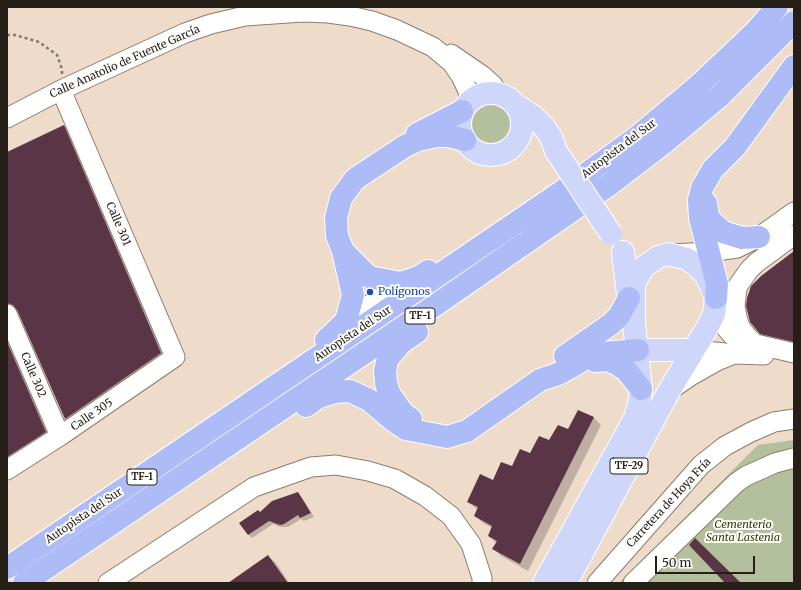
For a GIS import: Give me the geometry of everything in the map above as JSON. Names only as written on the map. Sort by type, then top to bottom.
[{"type":"highway","name":"Autopista del Sur","points":[[7,568],[488,243],[637,137],[699,85],[755,32],[777,7]]},
{"type":"highway","name":"Autopista del Sur","points":[[24,583],[437,304],[609,185],[665,142],[720,96],[794,22]]},
{"type":"highway","points":[[759,237],[742,238],[731,235],[717,227],[708,216],[706,208],[708,192],[724,165],[728,155],[794,66]]},
{"type":"highway","points":[[405,146],[419,132],[466,107]]},
{"type":"highway","points":[[277,385],[282,369],[330,337],[346,320],[353,295],[343,251],[337,236],[336,218],[341,198],[355,179],[405,146],[418,140],[436,136],[449,136],[465,140]]},
{"type":"highway","points":[[715,306],[718,288],[700,218],[700,194],[711,172],[720,161],[728,155]]},
{"type":"highway","points":[[343,251],[369,277],[401,283],[419,277],[469,243],[488,243]]},
{"type":"highway","points":[[540,380],[550,367],[611,324],[619,316],[631,292]]},
{"type":"highway","points":[[422,433],[392,400],[386,383],[385,372],[388,358],[398,347],[432,320],[437,304]]},
{"type":"highway","points":[[271,415],[292,415],[319,397],[335,392],[350,391],[370,400],[394,421],[406,429],[447,437],[467,431],[540,380],[558,374],[586,357],[593,354],[638,350]]},
{"type":"highway","points":[[578,363],[607,360],[617,364],[626,370],[641,389]]},
{"type":"main road","points":[[556,151],[540,142],[523,140],[499,154],[489,155],[480,153],[471,148],[465,140],[461,132],[460,122],[466,107],[477,96],[488,93],[507,100],[533,116],[551,137],[556,151],[623,252],[631,292]]},
{"type":"main road","points":[[507,100],[521,115],[522,126],[520,135],[515,144]]},
{"type":"main road","points":[[611,234],[637,248],[687,259],[706,275],[715,306]]},
{"type":"main road","points":[[631,292],[644,267],[658,257],[669,254]]},
{"type":"main road","name":"TF-29","points":[[544,583],[635,418],[639,405],[641,389],[638,350],[634,323],[630,312],[631,292]]},
{"type":"main road","name":"TF-29","points":[[566,583],[669,391],[708,328],[715,306]]},
{"type":"main road","points":[[638,350],[694,350]]},
{"type":"street","name":"Calle Anatolio de Fuente García","points":[[7,118],[61,90],[185,33],[211,24],[246,16],[303,12],[350,16],[397,30],[452,54],[493,85],[507,100]]},
{"type":"street","name":"Calle Anatolio de Fuente García","points":[[433,47],[452,63],[461,76],[468,91],[466,107]]},
{"type":"street","name":"Calle 301","points":[[61,90],[175,357]]},
{"type":"street","points":[[669,254],[709,252],[737,248],[759,237],[794,212]]},
{"type":"street","points":[[794,235],[756,263],[749,270],[726,304],[715,306],[732,335],[743,341],[794,354]]},
{"type":"street","points":[[346,320],[401,283]]},
{"type":"street","points":[[737,289],[735,306],[740,326],[746,335],[757,345]]},
{"type":"street","name":"Calle 302","points":[[7,314],[60,436]]},
{"type":"street","points":[[694,350],[736,354],[794,354]]},
{"type":"street","points":[[669,391],[692,375],[717,361],[736,354]]},
{"type":"street","name":"Calle 305","points":[[7,470],[60,436],[175,357]]},
{"type":"street","name":"Carretera de Hoya Fría","points":[[597,583],[701,466],[725,446],[774,422],[794,419]]},
{"type":"street","points":[[633,583],[736,483],[746,476],[775,463],[794,458]]},
{"type":"street","points":[[108,583],[254,487],[311,467],[336,465],[368,471],[395,479],[425,496],[451,516],[471,544],[482,578],[482,583]]},
{"type":"path","points":[[7,35],[15,34],[39,42],[57,55],[62,68],[61,90]]},
{"type":"green space","points":[[487,105],[495,105],[505,110],[509,117],[509,131],[505,138],[495,143],[487,143],[477,138],[475,135],[472,128],[472,120],[477,110],[480,108]]},
{"type":"green space","name":"Cementerio Santa Lastenia","points":[[794,440],[794,583],[619,583],[758,445]]},
{"type":"building","points":[[64,125],[161,353],[65,419],[17,310],[13,305],[7,303],[7,152]]},
{"type":"building","points":[[794,251],[794,342],[760,334],[750,322],[746,306],[751,286],[761,276]]},
{"type":"building","points":[[7,342],[46,432],[7,457]]},
{"type":"building","points":[[578,410],[594,417],[520,564],[492,549],[497,541],[488,536],[492,526],[474,516],[478,507],[467,502],[480,474],[493,480],[501,462],[512,466],[520,449],[530,453],[539,436],[549,440],[558,425],[568,429]]},
{"type":"building","points":[[298,492],[311,513],[300,518],[298,515],[280,525],[269,521],[248,535],[239,523],[258,510],[260,512],[272,501]]},
{"type":"building","points":[[695,538],[741,583],[725,583],[689,545]]},
{"type":"building","points":[[268,555],[288,583],[228,583]]},
{"type":"place","name":"Polígonos","points":[[370,292]]}]
